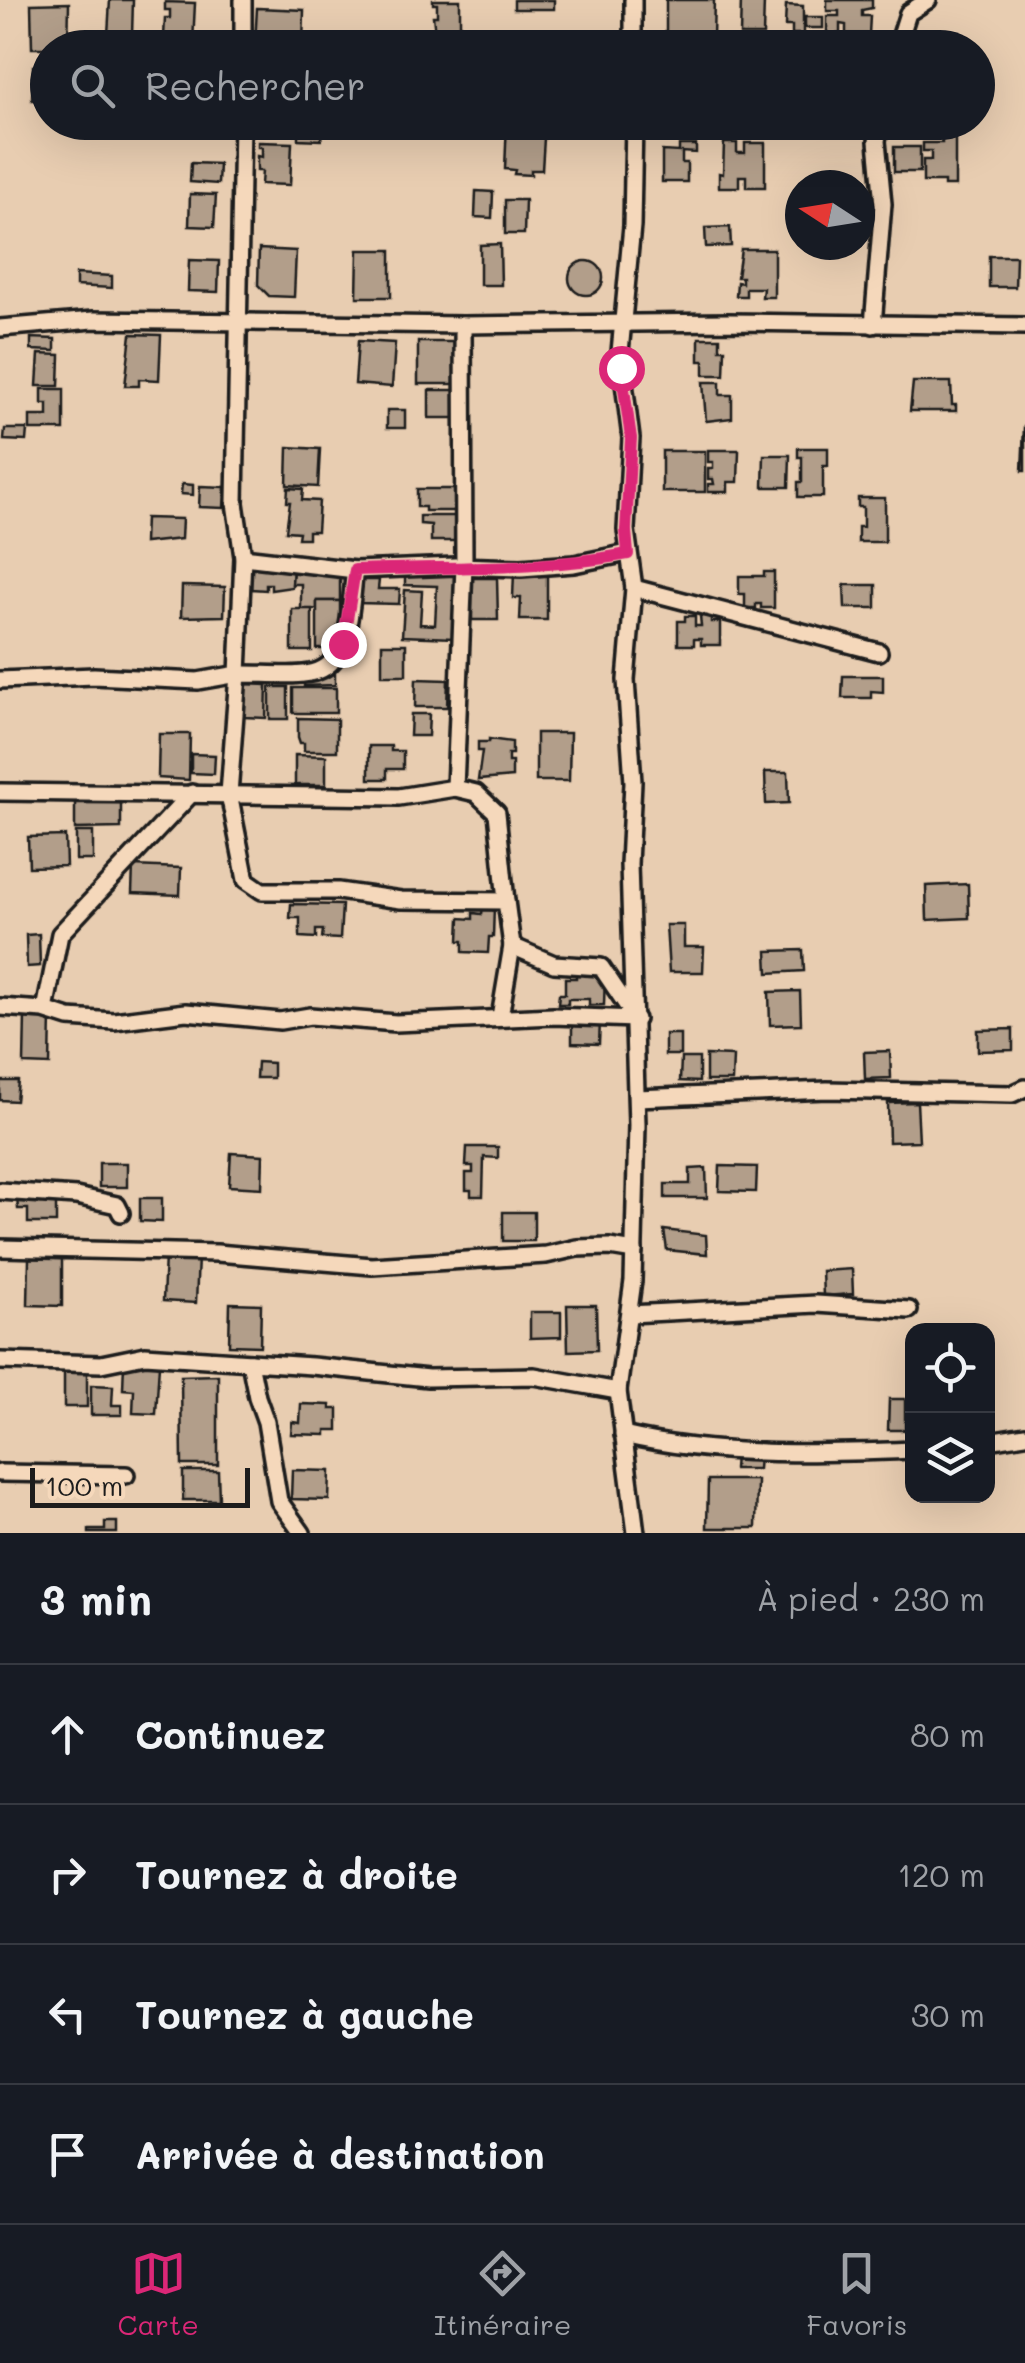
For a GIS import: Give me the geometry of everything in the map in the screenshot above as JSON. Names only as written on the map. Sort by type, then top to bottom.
[{"type":"street","points":[[243,0],[244,30]]},
{"type":"street","points":[[633,0],[633,30]]},
{"type":"street","points":[[903,30],[908,13],[919,1]]},
{"type":"street","points":[[242,140],[234,503],[243,557],[229,794],[246,880],[257,890],[338,892],[402,900],[506,901]]},
{"type":"street","points":[[634,140],[632,226],[620,352],[631,438],[626,530],[634,588],[626,680],[632,765],[629,864],[637,1098],[630,1314],[618,1390],[636,1533]]},
{"type":"street","points":[[873,325],[883,204],[877,140]]},
{"type":"street","points":[[0,328],[93,320],[1025,326]]},
{"type":"street","points":[[455,788],[464,566],[463,325]]},
{"type":"street","points":[[243,557],[355,570],[521,568],[628,554]]},
{"type":"street","points":[[0,680],[94,676],[198,681],[238,674],[315,673],[328,666],[343,644],[355,570]]},
{"type":"street","points":[[634,588],[879,652]]},
{"type":"street","points":[[0,792],[399,798],[455,788],[476,793],[497,812],[512,946],[500,1017]]},
{"type":"street","points":[[44,1010],[60,934],[192,793]]},
{"type":"street","points":[[512,946],[544,962],[600,968],[636,1020]]},
{"type":"street","points":[[0,1008],[114,1021],[186,1012],[280,1021],[310,1016],[396,1023],[500,1017],[636,1020]]},
{"type":"street","points":[[637,1098],[827,1090],[1012,1094],[1025,1088]]},
{"type":"street","points":[[0,1191],[76,1196],[117,1205],[121,1213]]},
{"type":"street","points":[[0,1248],[217,1253],[372,1266],[546,1255],[578,1248],[610,1247],[634,1252]]},
{"type":"street","points":[[630,1314],[816,1304],[909,1310]]},
{"type":"street","points":[[0,1361],[101,1364],[146,1356],[428,1378],[534,1376],[618,1390]]},
{"type":"street","points":[[250,1362],[256,1397],[266,1422],[279,1502],[302,1533]]},
{"type":"street","points":[[995,1440],[1025,1434]]},
{"type":"street","points":[[623,1435],[670,1446],[730,1450],[905,1450]]},
{"type":"street","points":[[0,1472],[126,1475]]},
{"type":"building","points":[[110,0],[133,0],[132,30],[108,30]]},
{"type":"building","points":[[433,0],[460,0],[460,30],[435,30],[437,4]]},
{"type":"building","points":[[514,0],[554,0],[554,9],[514,9]]},
{"type":"building","points":[[666,0],[714,0],[713,30],[666,30]]},
{"type":"building","points":[[741,0],[764,0],[763,30],[740,30]]},
{"type":"building","points":[[827,0],[872,0],[872,8],[862,10],[862,16],[870,16],[869,30],[846,30],[846,25],[840,24],[840,30],[827,30],[827,16],[839,16],[839,11],[827,11]]},
{"type":"building","points":[[165,2],[195,3],[194,30],[164,30],[165,18],[170,18],[170,10],[165,10]]},
{"type":"building","points":[[69,3],[68,30],[32,30],[31,4]]},
{"type":"building","points":[[786,5],[803,6],[803,30],[785,26]]},
{"type":"building","points":[[257,8],[304,10],[303,30],[256,30]]},
{"type":"building","points":[[805,17],[823,17],[823,28],[805,28]]},
{"type":"building","points":[[506,140],[544,140],[542,170],[531,170],[531,175],[505,169]]},
{"type":"building","points":[[955,140],[955,186],[923,182],[923,160],[931,160],[931,151],[923,151],[923,143]]},
{"type":"building","points":[[258,142],[292,143],[290,185],[261,184],[257,156],[262,157],[262,147],[258,147]]},
{"type":"building","points":[[724,143],[737,143],[737,153],[745,153],[745,143],[765,143],[765,187],[746,187],[746,176],[739,176],[739,187],[719,187]]},
{"type":"building","points":[[679,145],[696,145],[696,153],[682,152],[682,163],[687,163],[687,182],[662,182],[662,151],[679,152]]},
{"type":"building","points":[[894,147],[920,147],[920,172],[894,172]]},
{"type":"building","points":[[191,163],[219,164],[218,184],[190,182]]},
{"type":"building","points":[[476,191],[493,192],[492,218],[475,217]]},
{"type":"building","points":[[190,194],[216,195],[214,227],[189,226]]},
{"type":"building","points":[[505,200],[525,200],[524,234],[505,234]]},
{"type":"building","points":[[730,227],[731,246],[706,247],[705,228]]},
{"type":"building","points":[[500,244],[501,285],[480,285],[480,245]]},
{"type":"building","points":[[259,249],[296,251],[294,297],[269,296],[258,285]]},
{"type":"building","points":[[741,249],[774,249],[774,297],[762,297],[763,288],[746,288],[746,296],[736,296],[737,282],[742,283],[742,277],[737,277]]},
{"type":"building","points":[[358,250],[391,250],[391,297],[357,297]]},
{"type":"building","points":[[989,256],[1016,256],[1015,287],[989,287]]},
{"type":"building","points":[[189,260],[219,261],[218,292],[188,291]]},
{"type":"building","points":[[586,261],[598,266],[603,278],[598,290],[586,295],[574,290],[569,278],[574,266]]},
{"type":"building","points":[[76,274],[112,276],[112,288],[76,286]]},
{"type":"building","points":[[131,334],[161,335],[159,380],[139,379],[139,386],[125,386]]},
{"type":"building","points":[[31,338],[55,339],[55,351],[31,350]]},
{"type":"building","points":[[699,338],[720,338],[720,349],[725,349],[724,375],[704,375],[704,361],[699,361]]},
{"type":"building","points":[[358,341],[395,343],[392,387],[355,384]]},
{"type":"building","points":[[418,342],[461,342],[461,384],[418,384]]},
{"type":"building","points":[[39,354],[60,355],[59,386],[37,386]]},
{"type":"building","points":[[703,382],[720,382],[720,395],[732,395],[732,418],[706,421]]},
{"type":"building","points":[[913,382],[951,382],[956,411],[910,411]]},
{"type":"building","points":[[42,389],[64,389],[64,430],[30,430],[30,416],[48,416],[48,404],[42,404]]},
{"type":"building","points":[[429,390],[461,390],[461,418],[429,418]]},
{"type":"building","points":[[387,410],[405,410],[405,428],[387,428]]},
{"type":"building","points":[[1024,426],[1025,471],[1022,471]]},
{"type":"building","points":[[5,429],[27,429],[26,441],[4,440]]},
{"type":"building","points":[[288,447],[320,449],[318,487],[287,485]]},
{"type":"building","points":[[798,448],[828,448],[828,466],[823,466],[823,497],[798,497],[802,457],[798,457]]},
{"type":"building","points":[[708,450],[739,450],[738,482],[728,482],[728,492],[708,492],[708,484],[714,484],[713,479],[708,479],[708,468],[713,468],[713,462],[708,462]]},
{"type":"building","points":[[662,451],[705,451],[705,492],[662,492]]},
{"type":"building","points":[[764,455],[790,455],[789,487],[763,487]]},
{"type":"building","points":[[182,484],[193,485],[193,495],[181,494]]},
{"type":"building","points":[[200,486],[225,487],[224,508],[199,507]]},
{"type":"building","points":[[288,488],[303,489],[302,500],[319,501],[317,531],[308,531],[308,538],[298,538],[299,532],[286,531]]},
{"type":"building","points":[[417,489],[457,489],[457,511],[425,511],[425,507],[417,507]]},
{"type":"building","points":[[858,498],[885,498],[885,542],[858,542],[863,507],[858,507]]},
{"type":"building","points":[[420,516],[456,516],[456,541],[431,541],[431,525],[420,524]]},
{"type":"building","points":[[145,518],[182,519],[181,539],[144,543]]},
{"type":"building","points":[[249,566],[293,567],[292,587],[271,590],[271,584],[266,584],[266,590],[251,589]]},
{"type":"building","points":[[293,570],[333,570],[340,580],[340,601],[317,601],[317,609],[301,610],[301,584],[292,584]]},
{"type":"building","points":[[405,571],[457,574],[454,638],[402,636],[405,590],[422,591],[420,624],[435,625],[437,586],[405,585]]},
{"type":"building","points":[[514,572],[547,572],[547,620],[520,620],[521,598],[513,598]]},
{"type":"building","points":[[764,572],[774,572],[774,608],[756,604],[756,608],[745,608],[745,594],[739,594],[739,576],[764,576]]},
{"type":"building","points":[[472,578],[497,578],[498,620],[472,620]]},
{"type":"building","points":[[357,580],[379,580],[378,589],[400,589],[399,604],[357,603]]},
{"type":"building","points":[[844,585],[876,585],[876,608],[845,608]]},
{"type":"building","points":[[182,586],[225,587],[224,616],[181,617]]},
{"type":"building","points":[[317,601],[340,601],[340,649],[317,649]]},
{"type":"building","points":[[292,609],[312,609],[312,651],[292,651]]},
{"type":"building","points":[[685,616],[695,616],[695,626],[701,626],[700,616],[711,616],[711,622],[720,622],[720,645],[701,645],[701,639],[694,639],[694,645],[678,645],[678,621],[685,621]]},
{"type":"building","points":[[382,644],[406,644],[406,675],[382,675]]},
{"type":"building","points":[[304,674],[335,674],[335,685],[304,686]]},
{"type":"building","points":[[843,676],[883,676],[883,692],[871,691],[871,698],[842,698]]},
{"type":"building","points":[[416,679],[448,680],[447,707],[415,707]]},
{"type":"building","points":[[245,684],[267,685],[266,718],[244,717]]},
{"type":"building","points":[[270,687],[288,687],[288,719],[270,719]]},
{"type":"building","points":[[293,688],[336,688],[336,713],[293,713]]},
{"type":"building","points":[[411,714],[429,714],[428,736],[410,736]]},
{"type":"building","points":[[298,718],[337,719],[337,751],[304,751],[304,743],[298,737]]},
{"type":"building","points":[[536,733],[570,733],[569,781],[536,781]]},
{"type":"building","points":[[159,734],[190,734],[189,780],[158,778]]},
{"type":"building","points":[[478,742],[512,742],[508,762],[512,762],[512,777],[478,780],[482,751],[478,751]]},
{"type":"building","points":[[369,746],[391,746],[391,751],[403,751],[403,769],[387,769],[387,779],[369,779]]},
{"type":"building","points":[[191,754],[215,755],[214,774],[191,773]]},
{"type":"building","points":[[295,755],[326,756],[326,785],[295,785]]},
{"type":"building","points":[[765,772],[788,772],[789,803],[766,804]]},
{"type":"building","points":[[75,803],[121,803],[121,828],[75,829]]},
{"type":"building","points":[[76,832],[93,832],[93,860],[76,860]]},
{"type":"building","points":[[65,836],[66,866],[29,867],[28,837]]},
{"type":"building","points":[[133,866],[181,868],[180,895],[132,893]]},
{"type":"building","points":[[968,884],[969,918],[927,920],[926,886]]},
{"type":"building","points":[[291,904],[342,905],[340,939],[322,938],[323,930],[316,930],[316,938],[300,937],[300,918],[290,918]]},
{"type":"building","points":[[483,906],[494,906],[488,953],[463,952],[463,941],[459,941],[460,918],[473,919],[473,913],[482,914]]},
{"type":"building","points":[[666,925],[684,925],[684,947],[704,947],[703,972],[669,972]]},
{"type":"building","points":[[39,934],[40,966],[27,967],[26,935]]},
{"type":"building","points":[[803,950],[804,971],[768,973],[767,951]]},
{"type":"building","points":[[576,972],[605,973],[604,1005],[589,1005],[589,999],[568,999],[568,1004],[558,1004],[559,994],[565,994],[565,978],[576,978]]},
{"type":"building","points":[[800,991],[801,1024],[770,1025],[769,992]]},
{"type":"building","points":[[25,1015],[51,1015],[50,1065],[24,1064]]},
{"type":"building","points":[[572,1021],[600,1021],[599,1044],[572,1043]]},
{"type":"building","points":[[1013,1029],[1013,1050],[978,1051],[978,1030]]},
{"type":"building","points":[[665,1034],[680,1034],[680,1055],[665,1055]]},
{"type":"building","points":[[890,1051],[891,1078],[865,1079],[864,1052]]},
{"type":"building","points":[[706,1055],[733,1056],[732,1081],[706,1081]]},
{"type":"building","points":[[681,1058],[699,1058],[699,1082],[680,1081]]},
{"type":"building","points":[[257,1062],[273,1063],[273,1078],[256,1078]]},
{"type":"building","points":[[0,1081],[18,1081],[16,1101],[0,1100]]},
{"type":"building","points":[[917,1102],[919,1141],[889,1142],[888,1103]]},
{"type":"building","points":[[467,1147],[498,1147],[498,1158],[484,1157],[483,1196],[471,1196],[471,1190],[466,1190],[466,1173],[473,1173],[473,1166],[466,1166]]},
{"type":"building","points":[[231,1153],[263,1155],[262,1188],[229,1186]]},
{"type":"building","points":[[99,1163],[127,1163],[127,1187],[99,1187]]},
{"type":"building","points":[[720,1166],[757,1167],[756,1192],[719,1191]]},
{"type":"building","points":[[706,1168],[707,1198],[665,1198],[665,1184],[690,1184],[690,1169]]},
{"type":"building","points":[[17,1197],[56,1198],[56,1223],[28,1223],[28,1209],[18,1209]]},
{"type":"building","points":[[140,1198],[162,1198],[162,1222],[140,1221]]},
{"type":"building","points":[[503,1212],[534,1212],[534,1241],[503,1241]]},
{"type":"building","points":[[664,1230],[706,1235],[707,1254],[667,1250]]},
{"type":"building","points":[[165,1255],[198,1257],[196,1303],[163,1301]]},
{"type":"building","points":[[29,1258],[62,1259],[62,1306],[28,1305]]},
{"type":"building","points":[[852,1269],[853,1294],[823,1296],[822,1271]]},
{"type":"building","points":[[230,1303],[261,1304],[260,1346],[229,1345]]},
{"type":"building","points":[[567,1305],[596,1305],[597,1350],[568,1351]]},
{"type":"building","points":[[530,1312],[561,1312],[561,1337],[530,1338]]},
{"type":"building","points":[[124,1363],[159,1364],[156,1414],[133,1413],[134,1390],[123,1389]]},
{"type":"building","points":[[64,1372],[87,1372],[87,1407],[64,1407]]},
{"type":"building","points":[[218,1375],[218,1465],[182,1465],[181,1376]]},
{"type":"building","points":[[91,1385],[113,1386],[112,1405],[122,1405],[122,1415],[91,1415]]},
{"type":"building","points":[[889,1399],[905,1399],[905,1430],[888,1430]]},
{"type":"building","points":[[301,1404],[338,1409],[338,1430],[326,1430],[326,1435],[291,1434],[292,1422],[300,1423]]},
{"type":"building","points":[[735,1455],[759,1456],[758,1469],[734,1469]]},
{"type":"building","points":[[292,1470],[330,1471],[329,1500],[291,1499]]},
{"type":"building","points":[[183,1471],[218,1471],[219,1500],[183,1500]]},
{"type":"building","points":[[708,1480],[757,1480],[756,1528],[707,1528]]},
{"type":"building","points":[[105,1522],[117,1522],[117,1533],[89,1533],[105,1530]]},
{"type":"route","points":[[343,644],[355,570],[521,568],[628,554],[631,438],[621,368]]}]
